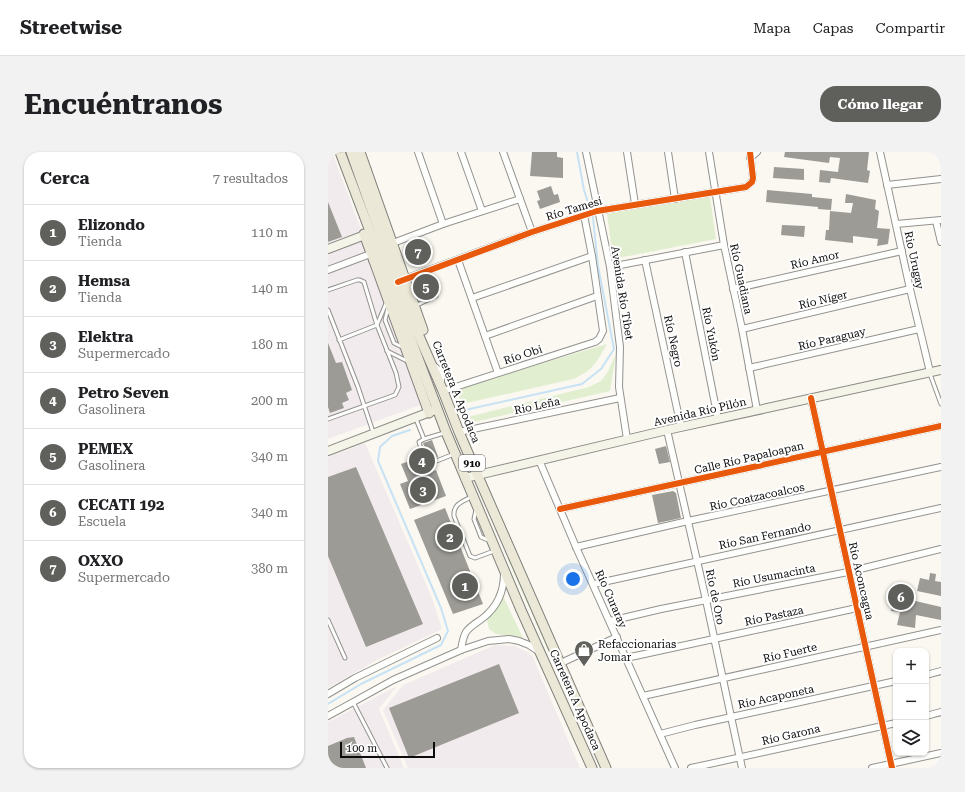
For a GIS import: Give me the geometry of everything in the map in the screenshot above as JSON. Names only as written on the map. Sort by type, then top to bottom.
[{"type":"main road","points":[[328,249],[371,233],[334,152]]},
{"type":"main road","name":"Carretera A Apodaca","points":[[340,152],[371,233],[381,252],[402,280],[430,361],[459,432],[563,662],[606,768]]},
{"type":"main road","name":"Carretera A Apodaca","points":[[351,152],[371,233]]},
{"type":"main road","points":[[328,451],[433,411],[410,362],[378,271],[381,252],[360,152]]},
{"type":"main road","name":"Carretera A Apodaca","points":[[381,252],[433,411],[446,432],[540,652],[592,768]]},
{"type":"main road","name":"Avenida Río Pilón","points":[[465,478],[627,439],[941,370]]},
{"type":"main road","points":[[563,662],[612,768]]},
{"type":"street","points":[[418,152],[443,224]]},
{"type":"street","points":[[461,152],[482,211]]},
{"type":"street","points":[[503,152],[532,232]]},
{"type":"street","name":"Avenida Río Tíbet","points":[[586,152],[596,211],[610,267],[620,347],[620,398],[627,439]]},
{"type":"street","points":[[627,152],[635,204]]},
{"type":"street","points":[[668,152],[675,199]]},
{"type":"street","name":"Río Guadiana","points":[[708,152],[724,245],[750,368],[757,410]]},
{"type":"street","name":"Río Tamesí","points":[[402,280],[532,232],[596,211],[746,187],[752,182],[750,155],[757,152]]},
{"type":"street","name":"Rio Urugay","points":[[880,152],[930,372]]},
{"type":"street","points":[[887,185],[941,179]]},
{"type":"street","points":[[328,270],[381,252],[443,224],[520,199]]},
{"type":"street","points":[[486,336],[597,296],[586,214]]},
{"type":"street","points":[[896,224],[939,221],[941,242]]},
{"type":"street","points":[[610,267],[724,245]]},
{"type":"street","name":"Río Amor","points":[[733,289],[902,251]]},
{"type":"street","name":"Río Yukón","points":[[685,252],[718,419]]},
{"type":"street","points":[[472,298],[592,256]]},
{"type":"street","points":[[352,261],[359,260],[369,262],[374,269],[378,271]]},
{"type":"street","points":[[458,260],[498,373]]},
{"type":"street","name":"Río Negro","points":[[645,260],[681,427]]},
{"type":"street","name":"Río Níger","points":[[742,329],[910,289]]},
{"type":"street","name":"Río Obi","points":[[442,389],[596,342],[603,331],[597,296]]},
{"type":"street","name":"Río Paraguay","points":[[750,368],[919,329]]},
{"type":"street","name":"Rio Leña","points":[[459,432],[620,398]]},
{"type":"street","name":"Río Aconcagua","points":[[810,398],[892,766]]},
{"type":"street","name":"Calle Río Papaloapan","points":[[560,509],[941,426]]},
{"type":"street","name":"Río de Oro","points":[[667,430],[706,600],[742,768]]},
{"type":"street","name":"Río Curaray","points":[[540,460],[576,547],[594,584],[675,768]]},
{"type":"street","name":"Río Coatzacoalcos","points":[[576,547],[941,467]]},
{"type":"street","name":"Río San Fernando","points":[[594,584],[941,508]]},
{"type":"street","name":"Río Usumacinta","points":[[610,621],[706,600],[848,572],[941,549]]},
{"type":"street","points":[[461,650],[466,632],[469,628],[484,617],[498,601],[504,579],[504,569]]},
{"type":"street","name":"Río Pastaza","points":[[626,658],[857,608]]},
{"type":"street","name":"Río Fuerte","points":[[643,696],[941,630]]},
{"type":"street","points":[[563,662],[617,637]]},
{"type":"street","points":[[328,694],[355,678],[437,638]]},
{"type":"street","points":[[328,716],[393,680],[461,650],[488,641],[509,639],[529,645],[540,652]]},
{"type":"street","points":[[929,673],[941,671]]},
{"type":"street","name":"Río Acaponeta","points":[[660,734],[893,682]]},
{"type":"street","points":[[929,715],[941,712]]},
{"type":"street","name":"Río Garona","points":[[691,768],[893,723]]},
{"type":"street","points":[[872,768],[892,766],[941,753]]},
{"type":"lane","points":[[411,308],[436,296],[429,271]]},
{"type":"lane","points":[[328,290],[357,280],[363,281],[377,325],[399,384],[398,391],[395,395],[328,419]]},
{"type":"lane","points":[[339,340],[377,325],[388,302]]},
{"type":"lane","points":[[328,310],[374,434]]},
{"type":"lane","points":[[387,351],[410,362]]},
{"type":"lane","points":[[930,372],[941,404]]},
{"type":"lane","points":[[416,417],[424,439]]},
{"type":"lane","points":[[446,432],[424,439],[420,441],[419,444],[427,463],[455,454]]},
{"type":"lane","points":[[473,496],[456,505],[453,511],[470,556],[475,558],[494,546]]},
{"type":"lane","points":[[328,620],[345,658]]},
{"type":"lane","points":[[353,702],[387,768]]},
{"type":"shaded area","points":[[328,152],[332,152],[426,403],[328,439]]},
{"type":"shaded area","points":[[365,443],[432,598],[442,629],[375,661],[328,688],[328,457]]},
{"type":"shaded area","points":[[495,645],[515,646],[532,655],[580,768],[408,768],[383,710],[403,685]]},
{"type":"shaded area","points":[[397,686],[379,709],[404,768],[328,768],[328,722]]},
{"type":"green space","points":[[710,197],[716,239],[613,259],[607,214]]},
{"type":"green space","points":[[607,344],[593,365],[585,373],[573,379],[462,404],[455,389]]},
{"type":"green space","points":[[616,354],[610,391],[470,423],[468,417],[589,387],[601,381],[607,373]]},
{"type":"green space","points":[[504,544],[603,768],[600,768],[508,560]]},
{"type":"green space","points":[[503,596],[523,638],[496,634],[489,629],[487,620],[500,604]]},
{"type":"building","points":[[532,152],[557,152],[557,157],[563,158],[563,178],[530,176]]},
{"type":"building","points":[[785,152],[869,152],[867,170],[870,171],[868,183],[831,178],[830,183],[819,182],[820,170],[838,172],[840,158],[830,157],[829,163],[784,157]]},
{"type":"building","points":[[774,167],[804,169],[804,180],[773,178]]},
{"type":"building","points":[[551,186],[554,195],[558,194],[560,202],[540,209],[537,201],[540,200],[537,191]]},
{"type":"building","points":[[767,190],[812,194],[812,197],[832,199],[831,210],[818,209],[818,207],[766,202]]},
{"type":"building","points":[[846,194],[876,200],[875,209],[879,211],[877,228],[890,229],[888,244],[877,246],[878,239],[853,236],[853,243],[825,240],[826,230],[829,230],[830,211],[851,213],[853,203],[845,203]]},
{"type":"building","points":[[328,202],[342,237],[328,242]]},
{"type":"building","points":[[782,225],[805,226],[804,237],[781,235]]},
{"type":"building","points":[[328,343],[336,363],[342,362],[352,390],[346,393],[349,400],[342,403],[344,408],[330,413],[328,407]]},
{"type":"building","points":[[432,440],[438,457],[430,460],[423,443]]},
{"type":"building","points":[[666,446],[670,462],[659,464],[655,449]]},
{"type":"building","points":[[415,459],[422,476],[436,470],[446,496],[410,509],[400,484],[408,481],[401,464]]},
{"type":"building","points":[[356,467],[423,624],[366,647],[328,556],[328,477]]},
{"type":"building","points":[[673,491],[676,493],[681,518],[658,523],[652,495]]},
{"type":"building","points":[[445,508],[483,604],[453,614],[414,520]]},
{"type":"building","points":[[930,573],[936,574],[935,581],[941,582],[941,596],[917,591],[920,578],[929,580]]},
{"type":"building","points":[[894,596],[941,607],[941,620],[916,615],[915,628],[897,625],[900,612],[891,611]]},
{"type":"building","points":[[499,664],[519,713],[409,758],[389,708]]},
{"type":"building","points":[[354,737],[366,768],[328,768],[328,746],[347,738]]},
{"type":"waterway","points":[[465,410],[582,384],[601,369],[614,349],[598,266],[593,218],[584,190],[577,152]]},
{"type":"waterway","points":[[328,704],[361,684],[441,645],[448,631],[441,608],[378,461],[380,447],[392,436],[410,430]]},
{"type":"cycle path","points":[[398,282],[532,232],[597,211],[746,187],[752,182],[753,178],[750,152]]},
{"type":"cycle path","points":[[811,398],[892,768]]},
{"type":"cycle path","points":[[560,509],[941,426]]},
{"type":"place","name":"OXXO","points":[[418,252]]},
{"type":"place","name":"PEMEX","points":[[426,287]]},
{"type":"place","name":"Petro Seven","points":[[422,461]]},
{"type":"place","name":"Elektra","points":[[423,490]]},
{"type":"place","name":"Hemsa","points":[[450,537]]},
{"type":"place","name":"Elizondo","points":[[465,586]]},
{"type":"place","name":"CECATI 192","points":[[901,597]]},
{"type":"place","name":"Refaccionarias Jomar","points":[[584,667]]}]
